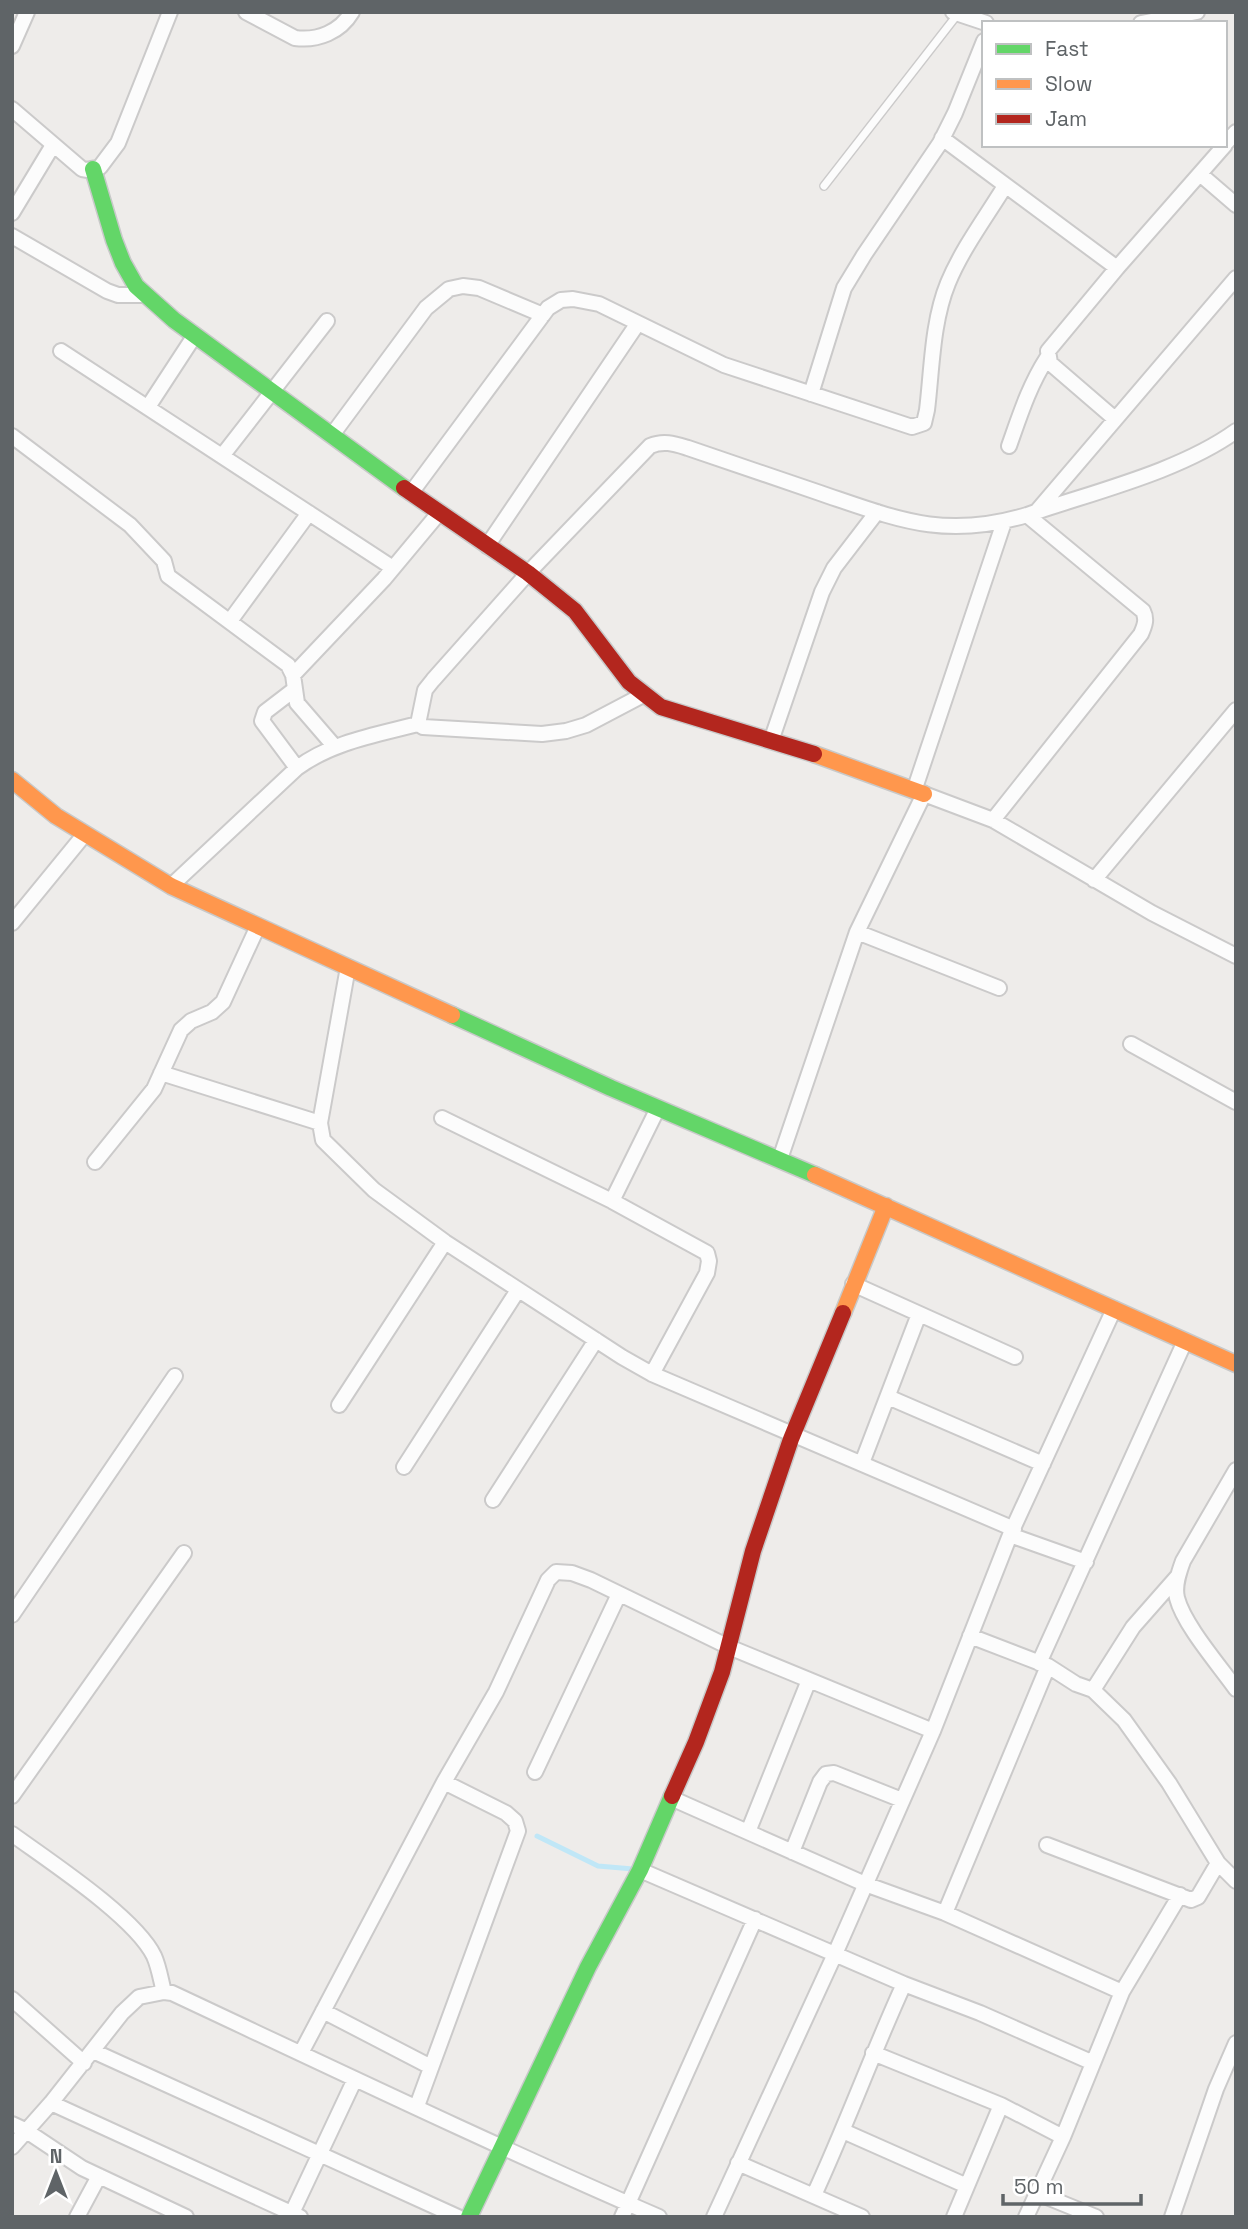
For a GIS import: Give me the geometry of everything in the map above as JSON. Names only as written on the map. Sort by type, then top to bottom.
[{"type":"street","points":[[12,46],[27,12]]},
{"type":"street","points":[[12,109],[82,169],[100,167],[118,143],[170,12]]},
{"type":"street","points":[[246,12],[295,38],[303,39],[321,36],[342,27],[352,12]]},
{"type":"street","points":[[1151,21],[1197,12]]},
{"type":"street","points":[[955,13],[982,22]]},
{"type":"street","points":[[811,394],[844,288],[942,138],[982,46]]},
{"type":"street","points":[[942,138],[1116,268]]},
{"type":"street","points":[[12,213],[53,145]]},
{"type":"street","points":[[1009,446],[1024,401],[1047,358],[1050,346],[1223,147]]},
{"type":"street","points":[[93,169],[123,263],[136,286],[195,335],[411,493],[528,573],[575,611],[629,682],[643,695],[661,707],[818,755],[993,820],[1094,880],[1236,956]]},
{"type":"street","points":[[1200,174],[1236,205]]},
{"type":"street","points":[[411,493],[548,307],[561,300],[573,299],[600,304],[724,365],[912,427],[924,423],[928,410],[938,314],[948,283],[1005,186]]},
{"type":"street","points":[[12,236],[107,291],[118,295],[146,295]]},
{"type":"street","points":[[1032,513],[1236,278]]},
{"type":"street","points":[[332,435],[426,308],[449,289],[463,286],[478,288],[543,315]]},
{"type":"street","points":[[222,456],[327,321]]},
{"type":"street","points":[[487,546],[638,323]]},
{"type":"street","points":[[148,407],[195,335]]},
{"type":"street","points":[[61,351],[393,568]]},
{"type":"street","points":[[1047,358],[1115,419]]},
{"type":"street","points":[[418,724],[425,691],[528,573],[650,446],[658,442],[688,448],[899,520],[942,527],[972,527],[1004,522],[1168,467],[1224,440],[1236,431]]},
{"type":"street","points":[[12,436],[130,525],[164,561],[168,576],[288,665],[297,703],[335,747]]},
{"type":"street","points":[[771,741],[822,592],[834,568],[877,512]]},
{"type":"street","points":[[230,621],[309,513]]},
{"type":"street","points":[[297,768],[262,721],[265,712],[439,513]]},
{"type":"street","points":[[993,820],[1142,634],[1145,626],[1146,617],[1143,611],[1032,513]]},
{"type":"street","points":[[780,1159],[858,932],[919,792],[1004,522]]},
{"type":"street","points":[[171,886],[297,768],[315,755],[418,724],[423,727],[542,734],[566,731],[586,725],[643,695]]},
{"type":"street","points":[[1094,880],[1236,710]]},
{"type":"street","points":[[12,780],[56,817],[171,886],[658,1108],[780,1159],[1236,1364]]},
{"type":"street","points":[[12,923],[83,835]]},
{"type":"street","points":[[95,1162],[146,1100],[181,1030],[191,1021],[212,1012],[223,1002],[258,926]]},
{"type":"street","points":[[858,932],[999,988]]},
{"type":"street","points":[[348,967],[320,1123],[323,1140],[374,1190],[445,1242],[652,1374],[1086,1562]]},
{"type":"street","points":[[1131,1044],[1236,1102]]},
{"type":"street","points":[[161,1073],[320,1123]]},
{"type":"street","points":[[612,1201],[658,1108]]},
{"type":"street","points":[[442,1118],[612,1201],[707,1253],[707,1273],[652,1374]]},
{"type":"street","points":[[470,2217],[588,1967],[640,1870],[695,1742],[729,1647],[752,1551],[793,1433],[886,1206]]},
{"type":"street","points":[[339,1405],[445,1242]]},
{"type":"street","points":[[853,1284],[1015,1357]]},
{"type":"street","points":[[404,1468],[518,1290]]},
{"type":"street","points":[[714,2217],[835,1954],[933,1731],[1012,1532],[1114,1309]]},
{"type":"street","points":[[862,1463],[919,1314]]},
{"type":"street","points":[[493,1500],[596,1340]]},
{"type":"street","points":[[945,1913],[1043,1664],[1185,1341]]},
{"type":"street","points":[[12,1615],[175,1376]]},
{"type":"street","points":[[888,1397],[1044,1464]]},
{"type":"street","points":[[1236,1470],[1183,1561],[1177,1577],[1176,1596],[1184,1616],[1236,1689]]},
{"type":"street","points":[[12,1796],[184,1553]]},
{"type":"street","points":[[300,2053],[444,1782],[496,1692],[548,1580],[556,1572],[572,1573],[729,1647],[933,1731]]},
{"type":"street","points":[[1093,1690],[1133,1627],[1177,1577]]},
{"type":"street","points":[[535,1772],[619,1594]]},
{"type":"street","points":[[970,1636],[1043,1664],[1076,1684],[1093,1690],[1124,1720],[1169,1783],[1218,1863],[1236,1881]]},
{"type":"street","points":[[748,1832],[809,1680]]},
{"type":"street","points":[[792,1852],[820,1782],[827,1774],[834,1773],[902,1800]]},
{"type":"street","points":[[416,2106],[518,1831],[515,1821],[506,1813],[444,1782]]},
{"type":"street","points":[[671,1798],[865,1884],[945,1913],[1122,1992]]},
{"type":"street","points":[[12,1833],[83,1886],[146,1942],[155,1957],[163,1992]]},
{"type":"street","points":[[1047,1845],[1191,1900],[1198,1898],[1218,1863]]},
{"type":"street","points":[[640,1870],[1091,2062]]},
{"type":"street","points":[[1026,2217],[1063,2137],[1091,2062],[1122,1992],[1180,1895]]},
{"type":"street","points":[[625,2210],[755,1919]]},
{"type":"street","points":[[814,2195],[904,1984]]},
{"type":"street","points":[[12,2147],[19,2127],[51,2103],[122,2013],[139,1997],[163,1992],[172,1993],[416,2106],[625,2210],[659,2217]]},
{"type":"street","points":[[12,1999],[89,2057],[458,2217]]},
{"type":"street","points":[[323,2011],[431,2067]]},
{"type":"street","points":[[1172,2217],[1216,2089],[1236,2043]]},
{"type":"street","points":[[873,2053],[1000,2105],[1063,2137]]},
{"type":"street","points":[[51,2103],[296,2215],[355,2078]]},
{"type":"street","points":[[954,2217],[1000,2105]]},
{"type":"street","points":[[19,2127],[82,2168],[186,2217]]},
{"type":"street","points":[[843,2131],[967,2186]]},
{"type":"street","points":[[738,2163],[862,2217]]},
{"type":"street","points":[[77,2217],[99,2176]]},
{"type":"street","points":[[1037,2193],[1096,2217]]},
{"type":"lane","points":[[824,186],[955,13]]},
{"type":"waterway","points":[[537,1836],[598,1866],[633,1869]]},
{"type":"traffic: fast","points":[[93,169],[114,240],[136,286],[174,320],[404,488]]},
{"type":"traffic: fast","points":[[452,1015],[611,1088],[815,1175]]},
{"type":"traffic: fast","points":[[469,2217],[588,1967],[640,1870],[672,1796]]},
{"type":"traffic: slow","points":[[814,754],[924,794]]},
{"type":"traffic: slow","points":[[12,780],[56,816],[171,886],[452,1015]]},
{"type":"traffic: slow","points":[[815,1175],[1236,1364]]},
{"type":"traffic: slow","points":[[843,1313],[886,1206]]},
{"type":"traffic: jam","points":[[404,488],[528,573],[575,611],[629,682],[661,707],[814,754]]},
{"type":"traffic: jam","points":[[672,1796],[722,1672],[753,1551],[791,1439],[843,1313]]}]
